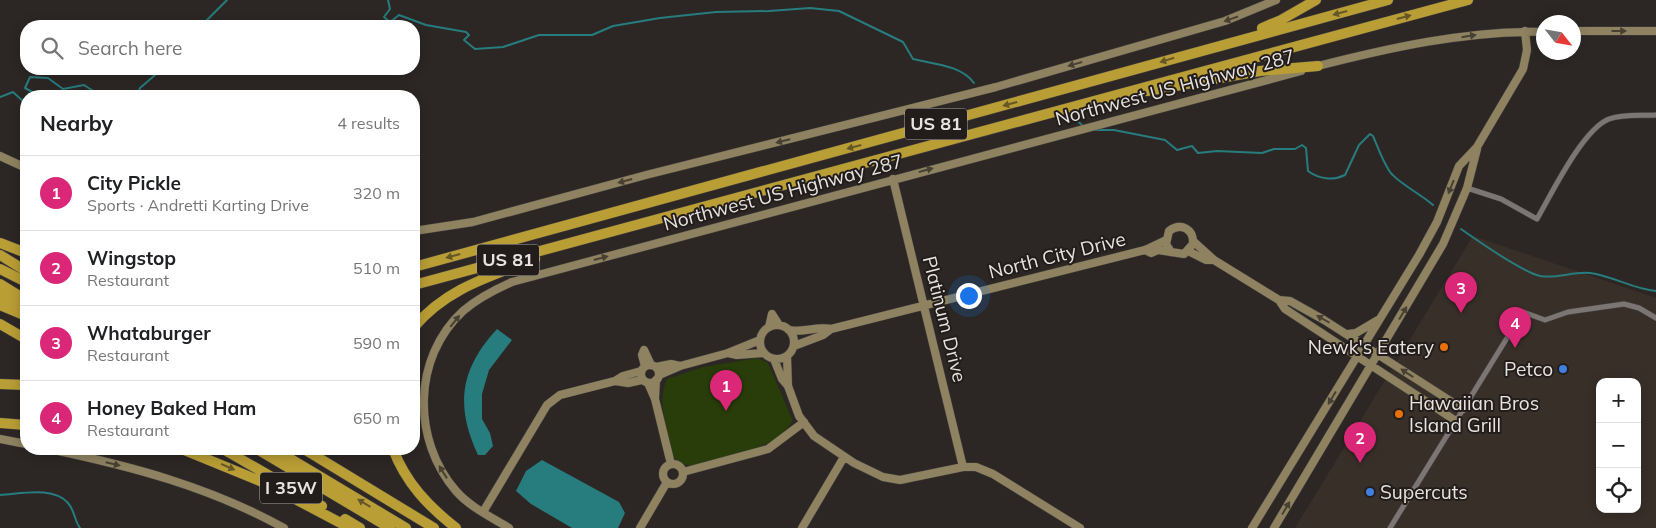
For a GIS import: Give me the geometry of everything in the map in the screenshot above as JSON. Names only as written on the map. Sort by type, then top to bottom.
[{"type":"highway","points":[[1199,50],[1281,20],[1316,0]]},
{"type":"highway","name":"US 81","points":[[420,265],[1132,71],[1199,50],[1388,0]]},
{"type":"highway","name":"US 81","points":[[420,285],[1104,97],[1468,0]]},
{"type":"highway","points":[[1104,97],[1166,89],[1260,71],[1318,66]]},
{"type":"highway","points":[[420,321],[437,303],[456,291],[577,242]]},
{"type":"highway","points":[[0,243],[20,251]]},
{"type":"highway","points":[[0,255],[20,267]]},
{"type":"highway","points":[[0,269],[20,279]]},
{"type":"highway","points":[[0,284],[20,296]]},
{"type":"highway","points":[[0,294],[20,306]]},
{"type":"highway","points":[[0,305],[20,313]]},
{"type":"highway","points":[[0,324],[20,336]]},
{"type":"highway","points":[[0,384],[20,386]]},
{"type":"highway","points":[[0,423],[20,425]]},
{"type":"highway","points":[[197,455],[265,483],[350,528]]},
{"type":"highway","name":"I 35W","points":[[233,455],[360,528]]},
{"type":"highway","points":[[267,455],[390,528]]},
{"type":"highway","points":[[284,455],[406,528]]},
{"type":"highway","name":"I 35W","points":[[314,455],[434,528]]},
{"type":"highway","points":[[395,455],[411,485],[425,502],[456,528]]},
{"type":"main road","points":[[420,230],[473,222],[646,175],[996,87],[1225,21],[1276,0]]},
{"type":"main road","points":[[1252,528],[1364,346],[1437,222],[1460,166],[1477,147],[1523,69],[1526,60],[1525,31]]},
{"type":"main road","points":[[1581,31],[1656,31]]},
{"type":"main road","name":"Northwest US Highway 287","points":[[509,528],[479,510],[457,492],[443,474],[432,453],[425,426],[423,398],[429,368],[441,338],[462,312],[486,294],[512,282],[1106,121],[1318,66],[1465,36],[1493,32],[1536,32]]},
{"type":"main road","points":[[1274,528],[1443,244],[1467,188],[1477,147]]},
{"type":"main road","points":[[0,156],[20,165]]},
{"type":"main road","name":"Platinum Drive","points":[[894,179],[963,467]]},
{"type":"main road","points":[[1214,260],[1206,260],[1188,252],[1180,254],[1171,252],[1166,240],[1169,232],[1182,227],[1190,231],[1193,241],[1214,260],[1279,300],[1285,309],[1456,421]]},
{"type":"main road","name":"North City Drive","points":[[794,346],[823,335],[831,329],[1145,250],[1166,240]]},
{"type":"main road","points":[[1188,252],[1193,241]]},
{"type":"main road","name":"North City Drive","points":[[1145,250],[1151,253],[1158,250],[1171,252]]},
{"type":"main road","points":[[1279,300],[1290,300],[1348,334],[1462,410]]},
{"type":"main road","points":[[479,510],[547,405],[560,395],[615,381],[623,376],[680,366],[728,353],[760,340],[769,327],[772,314],[779,325],[789,330],[794,340],[794,346],[788,356],[788,386],[799,416],[814,436],[844,457],[883,477],[900,480],[963,467],[976,467],[993,474],[1080,528]]},
{"type":"main road","points":[[1348,334],[1356,333],[1380,318]]},
{"type":"main road","points":[[769,327],[779,325]]},
{"type":"main road","name":"North City Drive","points":[[789,330],[799,332],[820,327],[831,329]]},
{"type":"main road","points":[[760,340],[763,352]]},
{"type":"main road","points":[[728,353],[737,355],[763,352],[774,359],[782,379],[788,386]]},
{"type":"main road","points":[[774,359],[788,356]]},
{"type":"main road","points":[[645,381],[651,370]]},
{"type":"main road","points":[[645,381],[651,370]]},
{"type":"main road","points":[[651,370],[655,398],[671,464]]},
{"type":"main road","points":[[615,381],[628,383],[645,381]]},
{"type":"main road","points":[[645,381],[655,398]]},
{"type":"main road","points":[[683,472],[768,449],[804,422]]},
{"type":"main road","points":[[0,439],[20,443]]},
{"type":"main road","points":[[76,455],[151,472],[211,493],[284,528]]},
{"type":"main road","points":[[802,528],[844,457]]},
{"type":"main road","points":[[671,464],[680,466],[683,472],[682,478],[677,483],[667,482],[663,473],[666,467],[671,464]]},
{"type":"main road","points":[[640,528],[667,482]]},
{"type":"street","points":[[1467,188],[1501,199],[1536,219],[1592,131],[1608,120],[1618,117],[1656,115]]},
{"type":"street","points":[[1390,528],[1523,312],[1545,320],[1568,312],[1624,304],[1639,308],[1656,318]]},
{"type":"shaded area","points":[[1473,236],[1656,298],[1656,528],[1295,528]]},
{"type":"green space","points":[[758,358],[768,363],[793,421],[777,438],[747,451],[695,465],[685,465],[678,461],[674,457],[664,418],[663,398],[667,379],[703,367]]},
{"type":"water","points":[[497,329],[512,340],[489,370],[482,394],[482,419],[490,433],[493,446],[485,455],[478,455],[466,420],[465,389],[475,359]]},
{"type":"water","points":[[542,460],[619,502],[625,513],[618,528],[572,528],[531,504],[516,491],[526,471]]},
{"type":"waterway","points":[[207,20],[227,0]]},
{"type":"waterway","points":[[388,0],[390,9],[384,17],[388,20]]},
{"type":"waterway","points":[[420,23],[466,32],[469,35],[464,40],[475,49],[503,47],[539,35],[592,35],[613,26],[660,18],[716,12],[810,8],[839,11],[903,42],[913,59],[938,64],[962,72],[974,83]]},
{"type":"waterway","points":[[393,20],[399,15],[412,20]]},
{"type":"waterway","points":[[139,90],[155,75]]},
{"type":"waterway","points":[[29,90],[25,88],[30,77],[48,78],[63,89],[84,85],[92,90]]},
{"type":"waterway","points":[[0,97],[13,92],[20,98]]},
{"type":"waterway","points":[[1071,115],[1084,127]]},
{"type":"waterway","points":[[1092,130],[1114,130],[1165,140],[1177,150],[1192,146],[1198,153],[1217,151],[1262,153],[1274,149],[1295,149],[1302,145],[1306,148],[1308,171],[1321,177],[1331,178],[1345,175],[1359,145],[1370,134],[1373,136],[1385,164],[1393,176],[1433,205]]},
{"type":"waterway","points":[[1461,229],[1511,262],[1540,276],[1553,277],[1590,273],[1639,288],[1656,291]]},
{"type":"waterway","points":[[0,495],[36,492],[54,494],[68,503],[80,528]]},
{"type":"place","name":"Whataburger","points":[[1461,313]]},
{"type":"place","name":"Newk's Eatery","points":[[1444,347]]},
{"type":"place","name":"Honey Baked Ham","points":[[1515,348]]},
{"type":"place","name":"Petco","points":[[1563,369]]},
{"type":"place","name":"City Pickle","points":[[726,411]]},
{"type":"place","name":"Hawaiian Bros Island Grill","points":[[1399,414]]},
{"type":"place","name":"Wingstop","points":[[1360,463]]},
{"type":"place","name":"Supercuts","points":[[1370,492]]}]
